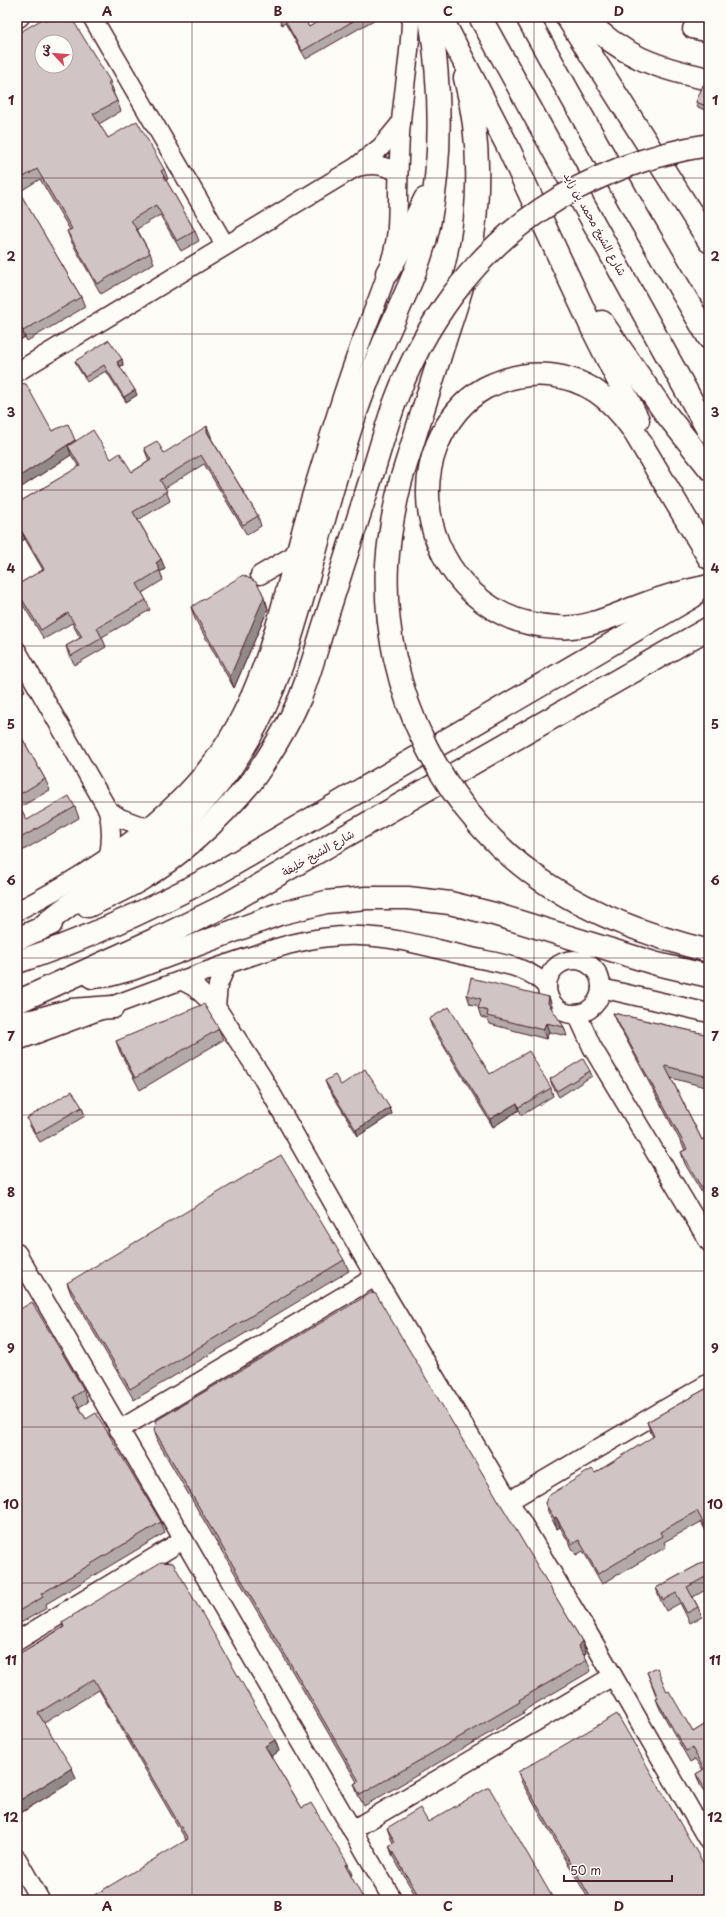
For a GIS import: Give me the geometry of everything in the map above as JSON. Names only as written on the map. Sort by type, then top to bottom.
[{"type":"highway","points":[[39,930],[64,908],[138,859],[167,835],[219,783],[255,730],[269,700],[285,658],[354,418],[370,374],[411,283],[422,254],[429,225],[437,166],[440,107],[438,77],[430,17]]},
{"type":"highway","points":[[441,17],[507,145],[593,330],[690,525]]},
{"type":"highway","name":"شارع الشيخ محمد بن زايد","points":[[480,17],[709,432]]},
{"type":"highway","points":[[527,17],[637,215],[709,338]]},
{"type":"highway","points":[[567,17],[709,241]]},
{"type":"highway","points":[[582,17],[614,44],[641,59],[671,71],[709,79]]},
{"type":"highway","points":[[458,50],[468,93],[476,158],[476,194],[473,231],[467,267],[458,302],[401,480],[390,537],[387,566],[389,623],[395,659],[409,707],[420,734],[448,784],[465,808],[499,845],[526,869],[573,901],[627,926],[655,936],[709,951]]},
{"type":"highway","points":[[17,939],[39,930],[139,881],[170,860],[216,820],[252,781],[270,755],[300,698],[394,403],[415,355],[445,305],[473,269],[491,250],[530,216],[552,202],[588,183],[625,167],[676,152],[709,145]]},
{"type":"highway","points":[[387,273],[416,221],[437,166]]},
{"type":"highway","points":[[558,252],[626,358],[663,410],[709,468]]},
{"type":"highway","points":[[709,558],[632,428],[619,410],[602,395],[583,384],[562,377],[539,374],[517,376],[495,383],[476,394],[458,408],[443,431],[433,456],[428,483],[428,510],[435,537],[446,561],[462,583],[488,605],[506,615],[532,624],[559,628],[586,626],[663,597],[709,587]]},
{"type":"highway","points":[[17,962],[80,940],[158,904],[215,875],[709,587]]},
{"type":"highway","name":"شارع الشيخ خليفة","points":[[17,1002],[167,934],[224,905],[709,628]]},
{"type":"highway","points":[[79,974],[93,977],[110,975],[279,914],[326,902],[408,898],[450,903],[494,914],[657,964],[709,976]]},
{"type":"highway","points":[[17,1023],[36,1020],[71,1010],[113,1006]]},
{"type":"street","points":[[92,17],[225,245]]},
{"type":"street","points":[[17,911],[45,896],[109,855],[147,828],[170,807],[209,765],[238,722],[250,699],[263,665],[338,407],[387,273],[395,243],[398,221],[398,172],[401,123],[411,17]]},
{"type":"street","points":[[692,29],[709,33]]},
{"type":"street","points":[[17,372],[356,167],[381,147],[401,123]]},
{"type":"street","points":[[356,167],[378,164],[398,172]]},
{"type":"street","points":[[285,591],[260,575],[294,555]]},
{"type":"street","points":[[17,651],[108,810],[112,840],[109,855]]},
{"type":"street","points":[[108,810],[133,824],[147,828]]},
{"type":"street","points":[[17,1041],[180,980],[275,948],[303,941],[331,937],[360,936],[415,943],[525,970],[542,980],[547,987],[549,998],[556,1007],[566,1013],[577,1014],[594,1005],[598,1000],[601,988],[599,976],[592,966],[575,960],[563,962],[554,970],[547,987]]},
{"type":"street","points":[[216,1007],[218,985],[227,964]]},
{"type":"street","points":[[180,980],[196,988],[216,1007],[262,1078],[375,1277],[614,1676],[709,1842]]},
{"type":"street","points":[[601,988],[709,1013]]},
{"type":"street","points":[[577,1014],[592,1047],[709,1242]]},
{"type":"street","points":[[17,1253],[392,1900]]},
{"type":"street","points":[[119,1430],[375,1277]]},
{"type":"street","points":[[509,1501],[709,1382]]},
{"type":"street","points":[[17,1641],[183,1540]]},
{"type":"street","points":[[352,1830],[614,1676]]},
{"type":"street","points":[[17,1859],[40,1900]]},
{"type":"building","points":[[52,17],[71,17],[110,81],[108,83],[117,101],[93,114],[108,138],[137,121],[164,169],[161,171],[195,231],[177,241],[156,205],[131,220],[150,253],[97,284],[67,231],[72,229],[37,169],[17,181],[17,34],[44,18],[46,21]]},
{"type":"building","points":[[283,17],[303,17],[309,27],[326,17],[360,17],[302,51]]},
{"type":"building","points":[[703,85],[709,87],[709,107],[696,102]]},
{"type":"building","points":[[17,188],[81,297],[23,331],[21,327],[17,330]]},
{"type":"building","points":[[109,340],[122,359],[117,362],[135,390],[124,397],[104,365],[85,377],[75,361]]},
{"type":"building","points":[[17,384],[26,384],[52,431],[68,424],[75,440],[17,478]]},
{"type":"building","points":[[207,426],[207,432],[258,516],[243,525],[201,455],[160,480],[167,491],[133,512],[161,559],[156,563],[160,570],[137,584],[146,600],[97,628],[102,638],[71,656],[66,646],[82,637],[68,613],[41,630],[17,591],[17,585],[44,569],[21,530],[17,532],[17,494],[21,501],[80,466],[68,446],[93,430],[111,459],[120,453],[132,472],[151,460],[144,448],[157,441],[164,453]]},
{"type":"building","points":[[243,575],[256,582],[264,597],[230,677],[191,607]]},
{"type":"building","points":[[17,674],[20,680],[17,682]]},
{"type":"building","points":[[17,729],[45,779],[17,796]]},
{"type":"building","points":[[69,796],[75,807],[17,840],[17,802],[27,820]]},
{"type":"building","points":[[471,978],[549,997],[548,1003],[564,1027],[546,1023],[543,1030],[487,1016],[488,1011],[478,1008],[481,999],[467,995]]},
{"type":"building","points":[[204,1004],[219,1029],[135,1078],[116,1041]]},
{"type":"building","points":[[449,1007],[490,1074],[529,1051],[551,1088],[519,1107],[517,1103],[490,1119],[429,1019]]},
{"type":"building","points":[[613,1013],[709,1035],[709,1077],[665,1066],[702,1140],[709,1136],[709,1201],[681,1152],[687,1149]]},
{"type":"building","points":[[583,1059],[590,1071],[557,1091],[550,1079]]},
{"type":"building","points":[[365,1069],[390,1108],[356,1130],[325,1081],[335,1075],[341,1085]]},
{"type":"building","points":[[72,1091],[82,1107],[36,1134],[27,1118]]},
{"type":"building","points":[[281,1155],[344,1260],[130,1389],[67,1283]]},
{"type":"building","points":[[371,1293],[376,1294],[582,1641],[578,1646],[587,1660],[519,1700],[520,1702],[360,1795],[354,1784],[359,1781],[154,1430],[157,1420]]},
{"type":"building","points":[[32,1302],[84,1390],[73,1397],[86,1419],[96,1413],[161,1522],[41,1594],[43,1597],[17,1612],[17,1311]]},
{"type":"building","points":[[709,1387],[709,1534],[697,1511],[660,1532],[662,1536],[598,1574],[579,1540],[572,1544],[556,1517],[554,1518],[545,1503],[548,1496],[592,1469],[595,1473],[654,1436],[647,1422]]},
{"type":"building","points":[[709,1559],[709,1575],[687,1587],[698,1607],[687,1613],[676,1593],[663,1600],[656,1588]]},
{"type":"building","points":[[161,1562],[173,1563],[275,1740],[265,1746],[302,1808],[311,1803],[348,1864],[345,1865],[364,1900],[86,1900],[188,1839],[94,1679],[38,1713],[72,1768],[17,1802],[17,1655],[64,1627],[62,1622]]},
{"type":"building","points":[[657,1668],[667,1692],[669,1691],[693,1732],[709,1722],[709,1796],[696,1774],[704,1769],[692,1748],[686,1751],[656,1699],[658,1698],[647,1672]]},
{"type":"building","points":[[617,1714],[709,1873],[709,1900],[592,1900],[518,1772]]},
{"type":"building","points":[[489,1787],[554,1900],[421,1900],[389,1846],[395,1842],[387,1828],[420,1808],[428,1822]]}]
